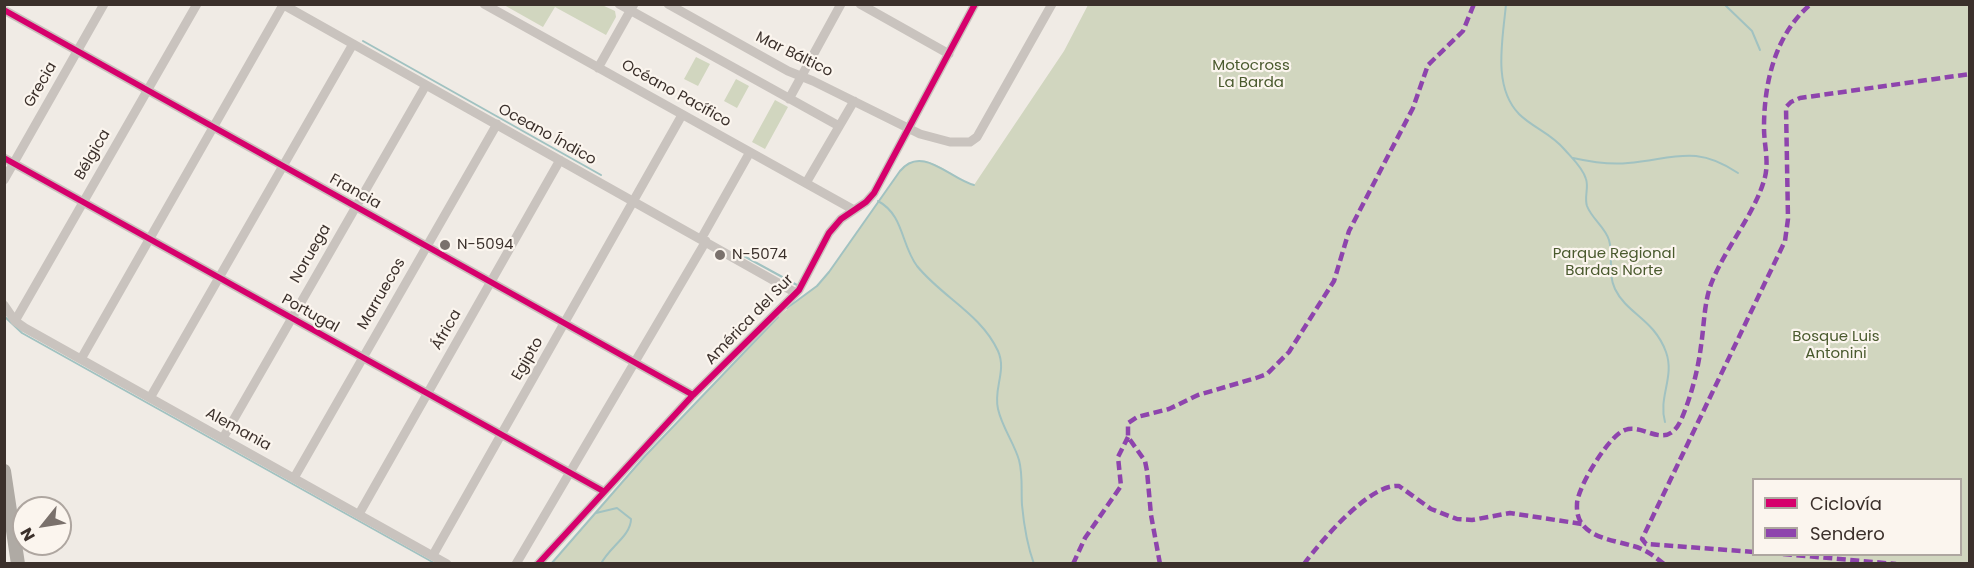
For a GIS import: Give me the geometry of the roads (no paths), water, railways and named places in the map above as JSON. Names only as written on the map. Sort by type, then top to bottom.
[{"type":"highway","points":[[4,471],[18,564]]},
{"type":"street","points":[[5,10],[8,4]]},
{"type":"street","name":"Grecia","points":[[4,180],[104,4]]},
{"type":"street","name":"Bélgica","points":[[15,321],[197,4]]},
{"type":"street","name":"Océano Pacífico","points":[[484,4],[854,210]]},
{"type":"street","points":[[619,4],[632,8],[839,126]]},
{"type":"street","name":"Mar Báltico","points":[[668,4],[801,76],[909,129],[944,141],[965,143],[977,137],[1052,4]]},
{"type":"street","points":[[789,99],[841,4]]},
{"type":"street","points":[[860,4],[949,54]]},
{"type":"street","name":"América del Sur","points":[[538,564],[693,395],[796,293],[829,233],[870,198],[975,4]]},
{"type":"street","points":[[81,359],[283,5]]},
{"type":"street","name":"Oceano Índico","points":[[283,5],[796,293]]},
{"type":"street","points":[[598,68],[632,8]]},
{"type":"street","name":"Francia","points":[[5,10],[693,395]]},
{"type":"street","points":[[150,398],[353,44]]},
{"type":"street","name":"Noruega","points":[[223,438],[426,85]]},
{"type":"street","points":[[806,183],[854,101]]},
{"type":"street","name":"Egipto","points":[[433,555],[635,202],[682,115]]},
{"type":"street","name":"Marruecos","points":[[294,478],[497,124]]},
{"type":"street","points":[[516,564],[635,362],[704,240],[750,152]]},
{"type":"street","name":"Portugal","points":[[4,158],[603,491]]},
{"type":"street","name":"África","points":[[360,514],[560,160]]},
{"type":"street","points":[[4,305],[15,321]]},
{"type":"street","name":"Alemania","points":[[15,321],[447,564]]},
{"type":"waterway","points":[[1506,4],[1501,62],[1505,90],[1519,114],[1560,144],[1585,175],[1587,206],[1609,240],[1611,277],[1615,289],[1626,305],[1655,332],[1666,352],[1669,370],[1663,404],[1665,422]]},
{"type":"waterway","points":[[1724,4],[1752,31],[1760,50]]},
{"type":"waterway","points":[[363,41],[601,175]]},
{"type":"waterway","points":[[1573,158],[1621,164],[1696,156],[1723,164],[1738,173]]},
{"type":"waterway","points":[[787,308],[817,286],[829,272],[900,171],[909,164],[917,161],[927,162],[974,185]]},
{"type":"waterway","points":[[878,201],[893,214],[898,222],[917,266],[982,326],[998,351],[1001,366],[997,394],[998,409],[1019,460],[1024,520],[1034,564]]},
{"type":"waterway","points":[[742,255],[797,285]]},
{"type":"waterway","points":[[4,316],[22,333],[436,564]]},
{"type":"waterway","points":[[551,564],[645,456],[778,317]]},
{"type":"waterway","points":[[596,513],[617,508],[631,519],[627,531],[601,564]]},
{"type":"place","name":"N-5094","points":[[445,245]]},
{"type":"place","name":"N-5074","points":[[720,255]]},
{"type":"park label","name":"Motocross La Barda","points":[[1251,74]]},
{"type":"park label","name":"Parque Regional Bardas Norte","points":[[1614,262]]},
{"type":"park label","name":"Bosque Luis Antonini","points":[[1836,346]]}]
